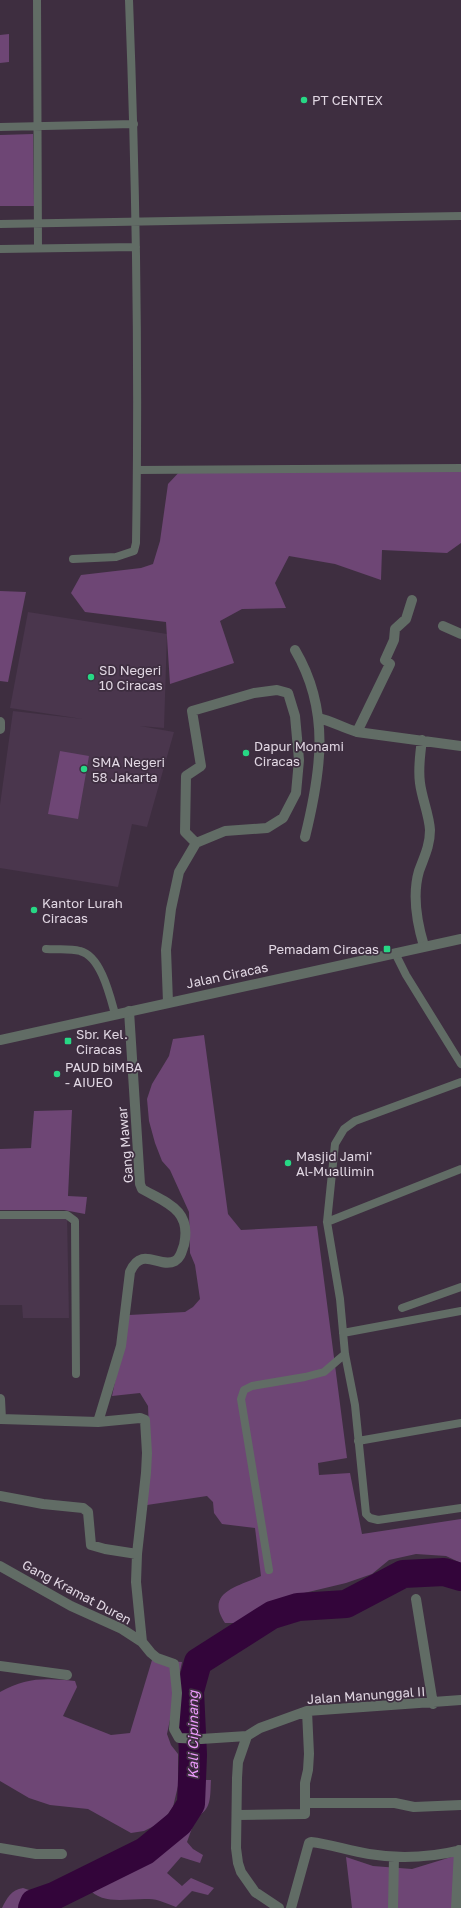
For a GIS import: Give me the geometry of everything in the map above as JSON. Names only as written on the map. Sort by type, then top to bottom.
[{"type":"street","points":[[357,732],[390,664],[385,660],[385,656],[394,640],[395,629],[406,619],[412,600]]},
{"type":"street","points":[[443,626],[461,634]]},
{"type":"street","points":[[295,650],[306,669],[318,718],[320,736],[317,782],[305,837]]},
{"type":"street","points":[[168,1002],[166,950],[171,909],[179,872],[196,842],[225,831],[267,828],[283,818],[296,793],[299,760],[295,716],[288,694],[277,690],[254,693],[192,711],[201,766],[186,776],[185,832],[196,842]]},
{"type":"street","points":[[318,718],[332,721],[345,729],[357,732],[461,746]]},
{"type":"street","points":[[0,722],[0,729]]},
{"type":"street","points":[[422,740],[420,756],[420,783],[428,814],[430,832],[426,855],[419,872],[416,902],[419,931],[424,946]]},
{"type":"street","name":"Jalan Ciracas","points":[[0,1040],[128,1010],[461,939]]},
{"type":"street","name":"Gang Mawar","points":[[98,1422],[121,1346],[130,1272],[138,1260],[147,1259],[173,1262],[178,1259],[186,1233],[180,1214],[175,1206],[142,1189],[140,1184],[137,1159],[128,1010]]},
{"type":"street","points":[[0,1399],[1,1419],[98,1422],[140,1418],[146,1423],[146,1473],[137,1554],[136,1582],[142,1642]]},
{"type":"street","points":[[0,1496],[43,1504],[83,1508],[88,1512],[91,1545],[105,1550],[137,1554]]},
{"type":"street","name":"Gang Kramat Duren","points":[[0,1566],[71,1606],[122,1629],[142,1642],[157,1658],[174,1664],[177,1693],[174,1729],[177,1736],[182,1738],[201,1739],[247,1736]]},
{"type":"street","points":[[416,1599],[433,1704]]},
{"type":"street","points":[[0,1666],[67,1675]]},
{"type":"street","name":"Jalan Manunggal II","points":[[247,1736],[260,1728],[307,1711],[433,1704],[461,1700]]},
{"type":"street","points":[[238,1815],[303,1815],[305,1811],[305,1783],[309,1759],[307,1711]]},
{"type":"street","points":[[247,1736],[238,1762],[238,1815],[236,1848],[241,1872],[255,1892],[279,1908]]},
{"type":"street","points":[[305,1803],[395,1803],[414,1807],[461,1805]]},
{"type":"street","points":[[292,1908],[301,1867],[309,1842],[368,1854],[394,1856],[442,1854],[460,1850],[456,1908]]},
{"type":"street","points":[[0,1848],[36,1854],[62,1854]]},
{"type":"street","points":[[393,1908],[394,1856]]},
{"type":"lane","points":[[37,0],[38,248]]},
{"type":"lane","points":[[73,559],[116,557],[128,554],[134,551],[136,543],[138,470],[136,247],[134,124],[129,0]]},
{"type":"lane","points":[[0,127],[134,124]]},
{"type":"lane","points":[[0,224],[461,216]]},
{"type":"lane","points":[[0,249],[136,247]]},
{"type":"lane","points":[[138,470],[461,468]]},
{"type":"lane","points":[[46,949],[81,951],[93,958],[97,963],[115,1014]]},
{"type":"lane","points":[[395,953],[406,975],[461,1064]]},
{"type":"lane","points":[[461,1082],[355,1121],[344,1129],[335,1144],[327,1222],[340,1299],[345,1354],[355,1405],[364,1507],[366,1514],[370,1518],[378,1520],[461,1508]]},
{"type":"lane","points":[[327,1222],[461,1169]]},
{"type":"lane","points":[[0,1215],[67,1215],[75,1221],[76,1374]]},
{"type":"lane","points":[[402,1308],[461,1286]]},
{"type":"lane","points":[[343,1334],[461,1312]]},
{"type":"lane","points":[[269,1570],[241,1399],[244,1390],[252,1386],[305,1377],[324,1372],[345,1354]]},
{"type":"lane","points":[[358,1442],[461,1423]]},
{"type":"shaded area","points":[[9,34],[9,62],[0,63],[0,35]]},
{"type":"shaded area","points":[[33,134],[34,206],[0,206],[0,135]]},
{"type":"shaded area","points":[[182,469],[461,470],[461,543],[447,553],[382,550],[381,580],[335,564],[289,556],[275,583],[286,608],[242,609],[220,621],[234,663],[170,684],[166,622],[85,612],[71,593],[81,575],[141,568],[153,564],[160,541],[168,484]]},
{"type":"shaded area","points":[[0,591],[26,592],[8,682],[0,681]]},
{"type":"shaded area","name":"SMA Negeri 58 Jakarta","points":[[28,612],[167,634],[164,728],[140,726],[174,732],[147,827],[132,824],[118,887],[0,868],[0,805],[13,711],[83,719],[10,708]]},
{"type":"shaded area","points":[[60,751],[89,756],[78,819],[48,814]]},
{"type":"shaded area","points":[[204,1035],[228,1214],[241,1230],[317,1226],[347,1458],[318,1463],[319,1475],[350,1473],[362,1534],[461,1519],[461,1563],[446,1556],[416,1554],[389,1560],[372,1574],[346,1583],[300,1594],[237,1623],[225,1623],[220,1612],[219,1604],[221,1597],[234,1587],[261,1576],[255,1528],[222,1524],[214,1513],[213,1502],[207,1496],[147,1505],[150,1455],[148,1406],[140,1393],[112,1396],[129,1315],[185,1312],[193,1307],[200,1299],[195,1265],[190,1253],[189,1212],[170,1170],[162,1161],[155,1143],[149,1121],[147,1099],[152,1084],[169,1056],[173,1039]]},
{"type":"shaded area","points":[[72,1110],[68,1196],[87,1197],[85,1214],[64,1210],[0,1210],[0,1149],[31,1148],[34,1111]]},
{"type":"shaded area","points":[[67,1215],[69,1318],[23,1318],[22,1305],[0,1305],[0,1216]]},
{"type":"shaded area","points":[[152,1660],[182,1662],[167,1734],[171,1745],[178,1754],[178,1786],[173,1807],[162,1822],[144,1831],[131,1833],[88,1809],[50,1805],[29,1798],[0,1781],[0,1692],[9,1687],[28,1681],[55,1679],[75,1681],[77,1687],[63,1716],[111,1735],[130,1733]]},
{"type":"shaded area","points":[[198,1780],[211,1780],[210,1797],[205,1811],[196,1817],[187,1842],[193,1849],[203,1855],[200,1863],[181,1857],[167,1873],[182,1886],[191,1878],[214,1888],[208,1895],[192,1891],[176,1907],[152,1899],[116,1900],[94,1894],[88,1888],[149,1855],[177,1834],[187,1822],[195,1808]]},
{"type":"shaded area","points":[[461,1854],[461,1908],[352,1908],[346,1857],[373,1866],[412,1869]]},
{"type":"shaded area","points":[[23,1888],[32,1891],[34,1896],[25,1908],[2,1908],[12,1893]]},
{"type":"waterway","name":"Kali Cipinang","points":[[32,1908],[34,1903],[54,1896],[145,1851],[179,1823],[191,1804],[193,1755],[190,1691],[198,1662],[272,1615],[298,1607],[346,1604],[403,1574],[444,1572],[461,1577]]},
{"type":"place","name":"PT CENTEX","points":[[304,100]]},
{"type":"place","name":"SD Negeri 10 Ciracas","points":[[91,677]]},
{"type":"place","name":"Dapur Monami Ciracas","points":[[246,753]]},
{"type":"place","name":"SMA Negeri 58 Jakarta","points":[[84,769]]},
{"type":"place","name":"Kantor Lurah Ciracas","points":[[34,910]]},
{"type":"place","name":"Pemadam Ciracas","points":[[387,949]]},
{"type":"place","name":"Sbr. Kel. Ciracas","points":[[68,1041]]},
{"type":"place","name":"PAUD biMBA - AIUEO","points":[[57,1074]]},
{"type":"place","name":"Masjid Jami' Al-Muallimin","points":[[288,1163]]}]
